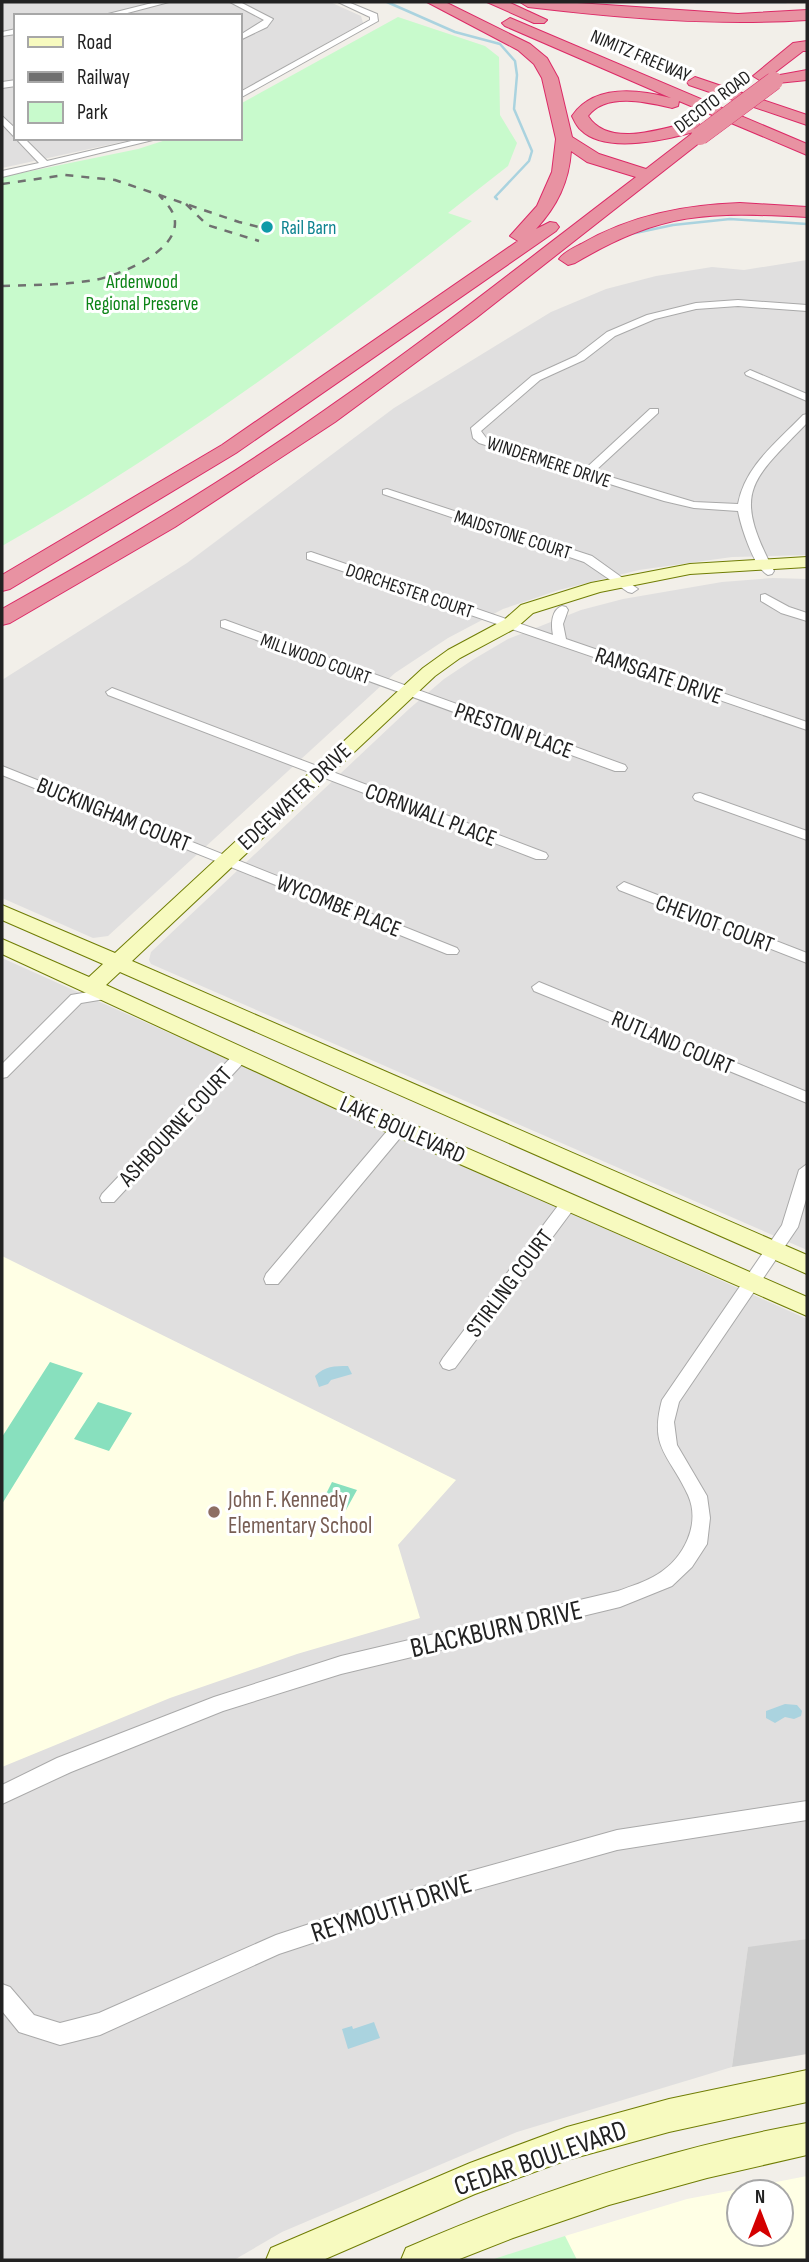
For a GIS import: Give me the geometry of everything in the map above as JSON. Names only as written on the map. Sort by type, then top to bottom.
[{"type":"highway","points":[[386,339],[409,318],[524,231],[545,208],[561,167],[564,139],[550,78],[541,61],[517,44],[434,2]]},
{"type":"highway","name":"NIMITZ FREEWAY","points":[[458,2],[807,151]]},
{"type":"highway","name":"NIMITZ FREEWAY","points":[[495,2],[807,131]]},
{"type":"highway","points":[[528,2],[573,8],[738,19],[807,15]]},
{"type":"highway","name":"DECOTO ROAD","points":[[635,175],[804,49]]},
{"type":"highway","points":[[670,74],[807,120]]},
{"type":"highway","points":[[768,78],[807,75]]},
{"type":"highway","points":[[697,131],[653,138],[617,137],[590,128],[582,122],[580,116],[583,109],[602,99],[632,96],[649,98],[807,151]]},
{"type":"highway","points":[[564,139],[593,158],[635,175]]},
{"type":"highway","points":[[2,584],[229,449],[386,339],[635,175]]},
{"type":"highway","points":[[405,362],[635,175]]},
{"type":"highway","points":[[2,618],[107,558],[259,464],[405,362],[590,244],[621,228],[660,216],[712,208],[807,212]]},
{"type":"street","points":[[113,14],[165,2]]},
{"type":"street","points":[[234,2],[269,19],[264,25],[242,37]]},
{"type":"street","points":[[242,94],[374,21],[374,16],[342,2]]},
{"type":"street","points":[[2,120],[14,133]]},
{"type":"street","points":[[21,140],[46,165]]},
{"type":"street","points":[[2,174],[149,140]]},
{"type":"street","name":"WINDERMERE DRIVE","points":[[743,508],[694,505],[483,441],[478,438],[475,430],[536,378],[580,358],[611,334],[651,317],[696,306],[738,303],[807,308]]},
{"type":"street","points":[[750,373],[807,398]]},
{"type":"street","points":[[587,473],[654,411]]},
{"type":"street","points":[[766,567],[743,508],[745,494],[763,462],[807,417]]},
{"type":"street","name":"MAIDSTONE COURT","points":[[387,492],[588,559],[628,585]]},
{"type":"street","name":"DORCHESTER COURT","points":[[311,556],[510,624]]},
{"type":"street","name":"EDGEWATER DRIVE","points":[[510,624],[527,609],[597,587],[698,578],[807,562]]},
{"type":"street","name":"EDGEWATER DRIVE","points":[[766,567],[807,572]]},
{"type":"street","name":"EDGEWATER DRIVE","points":[[87,990],[407,691],[454,654],[510,624],[562,610],[628,585]]},
{"type":"street","points":[[765,598],[785,610],[807,617]]},
{"type":"street","points":[[560,641],[557,624],[562,610]]},
{"type":"street","name":"MILLWOOD COURT","points":[[225,624],[407,691]]},
{"type":"street","name":"RAMSGATE DRIVE","points":[[510,624],[807,726]]},
{"type":"street","name":"PRESTON PLACE","points":[[407,691],[620,768]]},
{"type":"street","name":"CORNWALL PLACE","points":[[112,692],[541,856]]},
{"type":"street","name":"BUCKINGHAM COURT","points":[[2,770],[226,859]]},
{"type":"street","points":[[700,797],[807,836]]},
{"type":"street","name":"WYCOMBE PLACE","points":[[226,859],[452,951]]},
{"type":"street","name":"CHEVIOT COURT","points":[[624,887],[807,958]]},
{"type":"street","name":"LAKE BOULEVARD","points":[[2,912],[807,1265]]},
{"type":"street","name":"LAKE BOULEVARD","points":[[2,946],[87,990],[242,1055],[399,1128],[807,1307]]},
{"type":"street","name":"RUTLAND COURT","points":[[539,986],[807,1098]]},
{"type":"street","points":[[2,1073],[87,990]]},
{"type":"street","name":"ASHBOURNE COURT","points":[[108,1198],[242,1055]]},
{"type":"street","points":[[272,1279],[399,1128]]},
{"type":"street","points":[[754,1283],[790,1227],[807,1171]]},
{"type":"street","name":"STIRLING COURT","points":[[449,1363],[569,1203]]},
{"type":"street","name":"BLACKBURN DRIVE","points":[[2,1795],[64,1765],[221,1703],[341,1665],[620,1599],[665,1580],[685,1561],[700,1538],[701,1518],[698,1496],[668,1446],[665,1422],[671,1400],[754,1283]]},
{"type":"street","name":"REYMOUTH DRIVE","points":[[2,1995],[27,2024],[60,2034],[100,2024],[276,1945],[467,1882],[617,1840],[807,1810]]},
{"type":"street","name":"CEDAR BOULEVARD","points":[[283,2260],[427,2196],[536,2154],[634,2124],[807,2086]]},
{"type":"street","name":"CEDAR BOULEVARD","points":[[418,2260],[553,2204],[651,2174],[807,2139]]},
{"type":"shaded area","points":[[2,2],[330,2],[361,16],[363,23],[242,90],[242,14],[14,14],[14,140],[131,140],[2,168]]},
{"type":"shaded area","points":[[807,260],[807,555],[732,557],[639,570],[559,590],[503,609],[448,638],[395,673],[108,936],[93,938],[2,898],[2,680],[187,563],[394,408],[551,312],[606,289],[656,276],[712,267],[744,270]]},
{"type":"shaded area","points":[[773,578],[807,579],[807,1250],[151,964],[151,952],[409,709],[444,679],[474,659],[508,639],[581,610],[623,599],[722,582]]},
{"type":"shaded area","points":[[2,958],[807,1319],[807,1939],[748,1948],[732,2067],[517,2132],[282,2232],[234,2260],[2,2260]]},
{"type":"shaded area","name":"John F. Kennedy Elementary School","points":[[2,1256],[456,1480],[398,1545],[420,1618],[297,1654],[170,1698],[2,1767]]},
{"type":"shaded area","points":[[807,1939],[807,2054],[732,2067],[748,1947]]},
{"type":"shaded area","points":[[807,2176],[807,2260],[577,2260],[565,2236],[687,2199],[725,2192],[725,2248],[795,2248],[795,2178]]},
{"type":"green space","name":"Ardenwood Regional Preserve","points":[[398,17],[485,46],[499,57],[500,115],[517,143],[508,166],[448,213],[472,221],[301,351],[184,433],[64,510],[2,546],[2,177],[138,149],[166,140],[242,140],[242,103]]},
{"type":"green space","points":[[50,1362],[83,1373],[2,1504],[2,1437]]},
{"type":"green space","points":[[98,1402],[132,1413],[109,1451],[74,1439]]},
{"type":"green space","points":[[332,1482],[357,1490],[346,1510],[322,1502]]},
{"type":"green space","points":[[565,2236],[577,2260],[491,2260]]},
{"type":"water","points":[[348,1366],[352,1374],[331,1380],[319,1387],[315,1376],[322,1370]]},
{"type":"water","points":[[785,1704],[797,1705],[802,1711],[801,1716],[794,1719],[785,1717],[775,1723],[766,1718],[766,1711]]},
{"type":"water","points":[[374,2022],[380,2038],[348,2049],[342,2029],[352,2026],[353,2029]]},
{"type":"waterway","points":[[387,2],[455,32],[500,44],[515,61],[517,75],[514,109],[532,151],[529,161],[495,197],[497,199]]},
{"type":"waterway","points":[[696,2],[786,2]]},
{"type":"waterway","points":[[626,235],[673,225],[730,219],[807,224]]},
{"type":"railway","points":[[2,184],[65,175],[115,180],[186,204]]},
{"type":"railway","points":[[2,286],[95,280],[144,261],[166,244],[173,234],[173,215],[159,195]]},
{"type":"railway","points":[[186,204],[290,235]]},
{"type":"railway","points":[[186,204],[207,225],[259,241]]},
{"type":"place","name":"Rail Barn","points":[[267,227]]},
{"type":"place","name":"John F. Kennedy Elementary School","points":[[214,1512]]}]
